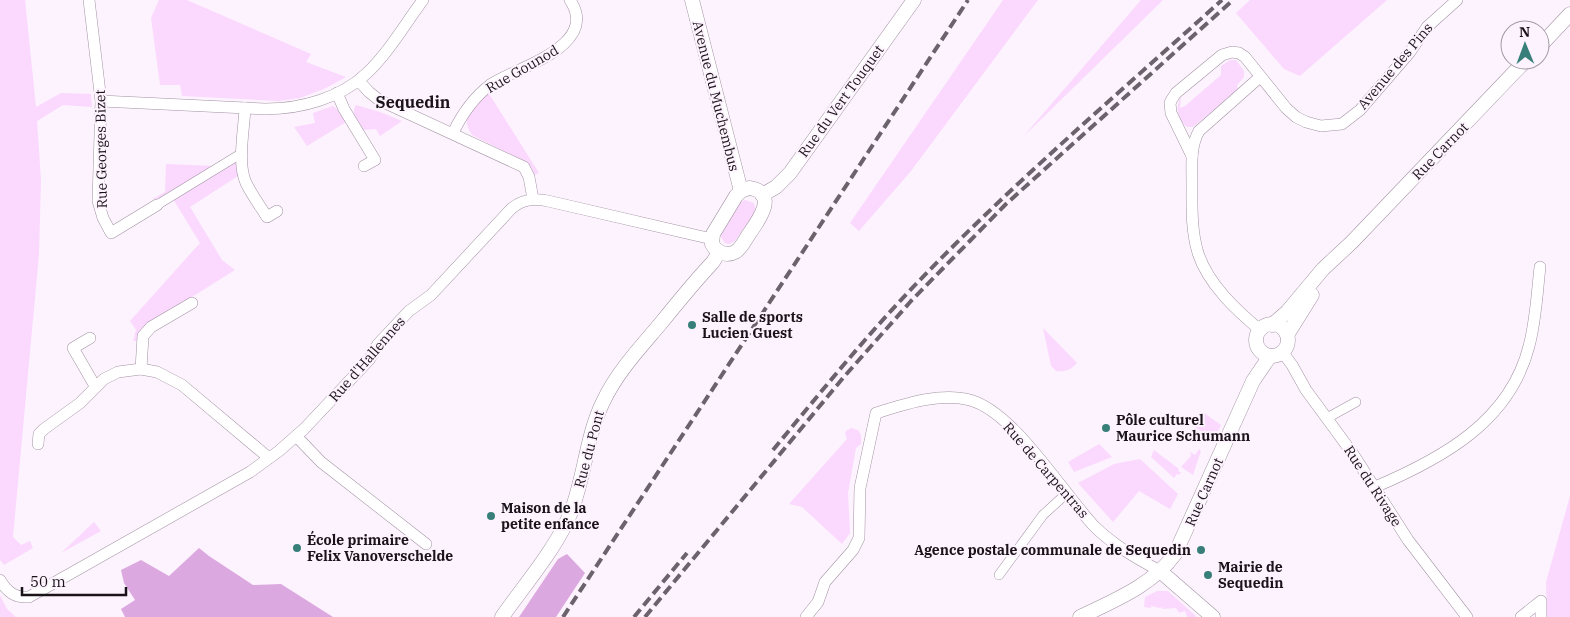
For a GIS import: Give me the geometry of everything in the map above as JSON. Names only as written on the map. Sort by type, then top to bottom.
[{"type":"street","name":"Rue Georges Bizet","points":[[89,0],[101,101],[98,201],[110,233],[242,153]]},
{"type":"street","points":[[101,101],[245,108],[290,108],[313,102],[337,93],[359,80],[372,68],[423,0]]},
{"type":"street","name":"Rue Gounod","points":[[453,133],[464,112],[484,90],[501,78],[545,59],[566,41],[574,28],[576,20],[576,12],[570,0]]},
{"type":"street","name":"Avenue du Muchembus","points":[[692,0],[741,191]]},
{"type":"street","name":"Rue du Vert Touquet","points":[[762,195],[776,187],[790,173],[914,0]]},
{"type":"street","name":"Avenue des Pins","points":[[1192,156],[1170,108],[1170,103],[1176,93],[1227,52],[1239,53],[1245,57],[1286,108],[1296,117],[1321,126],[1342,124],[1360,110],[1410,52],[1428,27],[1457,0]]},
{"type":"street","points":[[1550,35],[1570,14]]},
{"type":"street","name":"Rue Carnot","points":[[1266,328],[1287,312],[1323,269],[1352,242],[1516,70]]},
{"type":"street","points":[[1260,77],[1199,131],[1195,138],[1192,156],[1194,229],[1198,253],[1218,288],[1236,307],[1266,328],[1281,327],[1287,334],[1288,344],[1270,352],[1257,339],[1266,328]]},
{"type":"street","points":[[359,80],[379,100],[453,133],[524,168],[527,172],[533,199],[712,239]]},
{"type":"street","points":[[337,93],[344,109],[375,160],[364,166]]},
{"type":"street","points":[[245,108],[242,169],[246,183],[267,217],[277,211]]},
{"type":"street","points":[[749,188],[762,195],[765,204],[762,214],[738,250],[729,254],[715,249],[712,239],[726,212],[741,191],[749,188]]},
{"type":"street","name":"Rue d'Hallennes","points":[[0,580],[10,593],[16,596],[29,597],[250,472],[296,436],[369,360],[378,344],[409,311],[432,295],[510,209],[522,201],[533,199]]},
{"type":"street","name":"Rue Carnot","points":[[1287,334],[1303,307],[1352,242]]},
{"type":"street","name":"Rue du Pont","points":[[503,614],[556,541],[568,520],[579,488],[594,423],[602,403],[613,384],[639,349],[713,262],[719,252]]},
{"type":"street","points":[[1374,487],[1410,472],[1445,453],[1485,422],[1499,407],[1512,386],[1530,346],[1540,266]]},
{"type":"street","points":[[141,369],[143,336],[151,327],[192,303]]},
{"type":"street","points":[[90,338],[72,348],[96,386]]},
{"type":"street","name":"Rue Carnot","points":[[1160,570],[1171,561],[1180,546],[1253,381],[1255,362],[1270,352]]},
{"type":"street","name":"Rue du Rivage","points":[[1270,352],[1292,365],[1306,390],[1353,454],[1417,553],[1467,617]]},
{"type":"street","points":[[38,444],[40,434],[44,429],[80,403],[104,379],[118,372],[141,369],[157,372],[182,385],[269,458]]},
{"type":"street","name":"Rue de Carpentras","points":[[806,617],[818,602],[825,582],[853,550],[859,538],[860,488],[876,413],[912,402],[961,398],[976,402],[993,412],[1013,430],[1087,518],[1106,537],[1125,551],[1160,570]]},
{"type":"street","points":[[1327,418],[1356,402]]},
{"type":"street","points":[[296,436],[321,462],[426,544]]},
{"type":"street","points":[[999,575],[1042,514],[1067,493]]},
{"type":"street","points":[[1080,617],[1130,592],[1160,570],[1213,617]]},
{"type":"street","points":[[1521,617],[1541,601],[1541,617]]},
{"type":"shaded area","points":[[0,0],[25,0],[36,107],[61,93],[91,94],[92,107],[63,105],[37,121],[41,180],[39,254],[13,537],[21,545],[30,541],[33,548],[4,565],[0,560]]},
{"type":"shaded area","points":[[159,0],[187,0],[311,54],[306,62],[346,77],[326,88],[300,98],[279,101],[182,96],[180,85],[160,85],[151,18]]},
{"type":"shaded area","points":[[1003,0],[1038,0],[911,171],[859,231],[850,223]]},
{"type":"shaded area","points":[[1141,0],[1163,0],[1023,137]]},
{"type":"shaded area","points":[[1250,0],[1387,0],[1300,76],[1284,69],[1236,13]]},
{"type":"shaded area","points":[[1230,60],[1236,60],[1244,71],[1244,77],[1237,85],[1238,90],[1193,127],[1187,127],[1181,121],[1178,113],[1178,104],[1181,96],[1180,108],[1185,106],[1221,75],[1221,66]]},
{"type":"shaded area","points":[[488,92],[539,173],[534,175],[532,168],[525,162],[472,135],[468,128],[467,116]]},
{"type":"shaded area","points":[[356,105],[402,121],[380,136],[376,129],[363,130],[354,115]]},
{"type":"shaded area","points":[[333,106],[346,122],[307,146],[294,127],[315,123],[313,113]]},
{"type":"shaded area","points":[[233,161],[236,162],[238,176],[190,207],[222,260],[235,270],[152,322],[139,333],[136,341],[133,341],[136,330],[130,321],[200,243],[173,199]]},
{"type":"shaded area","points":[[166,164],[216,166],[160,202],[153,199],[165,192]]},
{"type":"shaded area","points":[[745,200],[754,203],[756,211],[735,241],[729,244],[725,243],[721,237],[722,231],[741,202]]},
{"type":"shaded area","points":[[1043,328],[1077,363],[1068,370],[1056,371],[1051,366]]},
{"type":"shaded area","points":[[1203,412],[1221,425],[1215,438],[1193,426]]},
{"type":"shaded area","points":[[851,428],[858,430],[861,435],[861,444],[856,448],[848,493],[850,533],[842,544],[802,507],[789,504],[847,439],[845,432]]},
{"type":"shaded area","points":[[1099,444],[1112,457],[1074,472],[1068,462]]},
{"type":"shaded area","points":[[1199,449],[1201,451],[1193,475],[1181,467],[1191,456],[1190,452],[1195,455]]},
{"type":"shaded area","points":[[1154,450],[1179,469],[1178,471],[1181,472],[1179,475],[1177,474],[1174,478],[1151,457]]},
{"type":"shaded area","points":[[1140,459],[1178,494],[1170,509],[1139,491],[1113,522],[1078,483],[1114,464]]},
{"type":"shaded area","points":[[1570,496],[1570,617],[1547,617],[1546,582]]},
{"type":"shaded area","points":[[94,522],[101,531],[61,553]]},
{"type":"shaded area","points":[[199,548],[253,585],[281,584],[333,617],[125,617],[121,609],[135,600],[124,583],[121,570],[141,560],[169,576]]},
{"type":"shaded area","points":[[567,554],[585,573],[556,617],[519,617],[558,559]]},
{"type":"shaded area","points":[[1157,591],[1168,591],[1197,617],[1187,617],[1185,611],[1179,613],[1176,608],[1144,607],[1145,597]]},
{"type":"shaded area","points":[[0,595],[7,609],[16,617],[0,617]]},
{"type":"railway","points":[[563,617],[968,0]]},
{"type":"railway","points":[[773,450],[880,323],[953,246],[1067,139],[1222,0]]},
{"type":"railway","points":[[645,617],[843,378],[911,301],[1006,204],[1233,0]]},
{"type":"railway","points":[[634,617],[687,553]]},
{"type":"place","name":"Salle de sports Lucien Guest","points":[[692,325]]},
{"type":"place","name":"Pôle culturel Maurice Schumann","points":[[1106,428]]},
{"type":"place","name":"Maison de la petite enfance","points":[[491,516]]},
{"type":"place","name":"École primaire Felix Vanoverschelde","points":[[297,548]]},
{"type":"place","name":"Agence postale communale de Sequedin","points":[[1201,550]]},
{"type":"place","name":"Mairie de Sequedin","points":[[1208,575]]},
{"type":"district","name":"Sequedin","points":[[413,102]]}]
